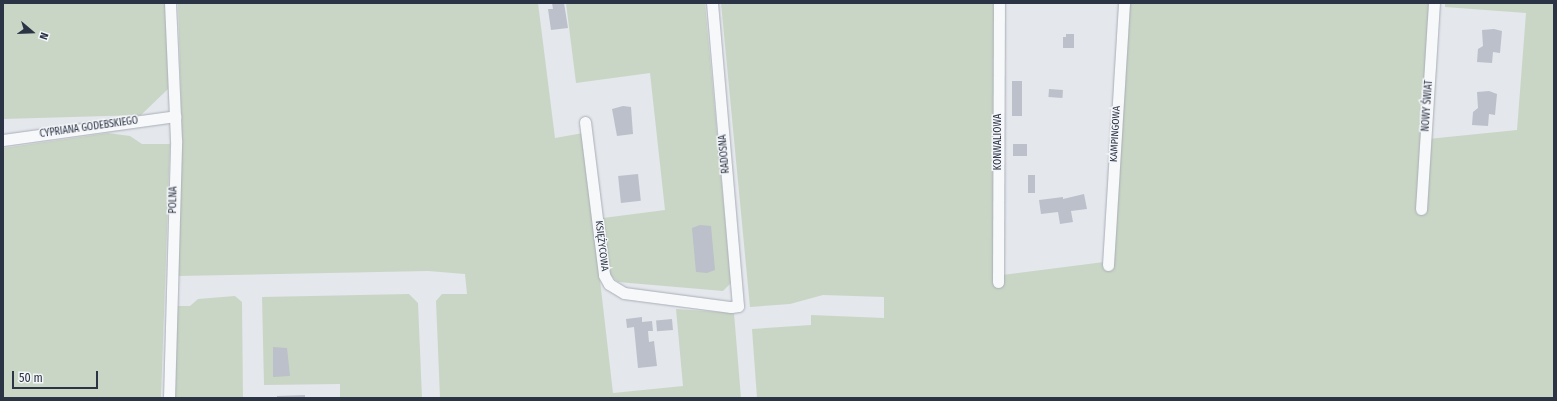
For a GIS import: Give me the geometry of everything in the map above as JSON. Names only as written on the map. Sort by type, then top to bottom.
[{"type":"street","name":"POLNA","points":[[169,398],[175,116],[170,3]]},
{"type":"street","name":"RADOSNA","points":[[712,3],[738,306]]},
{"type":"street","name":"KONWALIOWA","points":[[998,282],[999,3]]},
{"type":"street","name":"KAMPINGOWA","points":[[1108,266],[1124,3]]},
{"type":"street","name":"NOWY ŚWIAT","points":[[1421,209],[1434,3]]},
{"type":"street","name":"CYPRIANA GODEBSKIEGO","points":[[3,140],[175,116]]},
{"type":"street","name":"KSIĘŻYCOWA","points":[[586,122],[604,275],[609,284],[624,293],[730,307],[738,306]]},
{"type":"green space","points":[[3,3],[167,3],[168,89],[141,115],[3,119]]},
{"type":"green space","points":[[178,3],[538,3],[555,138],[583,133],[613,393],[683,386],[676,309],[734,313],[741,398],[440,398],[436,301],[442,294],[467,294],[465,274],[428,271],[178,276],[182,135]]},
{"type":"green space","points":[[566,3],[705,3],[731,283],[723,291],[618,282],[610,275],[603,218],[665,210],[650,73],[576,83]]},
{"type":"green space","points":[[721,3],[997,3],[1002,275],[1104,262],[1128,3],[1431,3],[1428,139],[1517,130],[1526,13],[1445,7],[1445,3],[1554,3],[1554,398],[757,398],[752,329],[811,325],[811,315],[884,318],[884,297],[823,295],[790,304],[750,307]]},
{"type":"green space","points":[[108,133],[130,136],[142,144],[170,144],[161,398],[3,398],[3,148]]},
{"type":"green space","points":[[409,294],[418,303],[422,398],[340,398],[340,384],[264,385],[262,297]]},
{"type":"green space","points":[[235,296],[242,302],[243,398],[175,398],[177,306],[190,306],[198,299]]},
{"type":"building","points":[[552,3],[564,3],[568,28],[551,30],[548,9],[553,9]]},
{"type":"building","points":[[1494,29],[1502,31],[1500,53],[1493,52],[1492,63],[1477,62],[1478,49],[1483,46],[1482,30]]},
{"type":"building","points":[[1066,34],[1074,34],[1074,48],[1063,48],[1063,37],[1066,37]]},
{"type":"building","points":[[1012,81],[1022,81],[1022,116],[1012,116]]},
{"type":"building","points":[[1049,89],[1063,90],[1062,98],[1048,97]]},
{"type":"building","points":[[1489,91],[1497,94],[1495,115],[1489,114],[1488,126],[1472,125],[1473,112],[1478,108],[1477,92]]},
{"type":"building","points":[[623,106],[631,107],[633,134],[617,136],[612,109]]},
{"type":"building","points":[[1013,144],[1027,144],[1027,156],[1013,156]]},
{"type":"building","points":[[638,174],[641,201],[621,203],[618,176]]},
{"type":"building","points":[[1028,175],[1035,175],[1035,193],[1028,193]]},
{"type":"building","points":[[1084,194],[1087,209],[1071,211],[1073,222],[1060,224],[1058,212],[1041,214],[1039,200],[1063,197],[1063,199]]},
{"type":"building","points":[[700,225],[711,226],[715,270],[707,273],[696,272],[692,228]]},
{"type":"building","points":[[642,317],[642,322],[652,321],[653,331],[648,331],[649,342],[654,341],[657,366],[638,368],[634,327],[627,328],[626,319]]},
{"type":"building","points":[[672,319],[673,330],[657,331],[656,320]]},
{"type":"building","points":[[273,347],[287,348],[290,376],[273,377]]},
{"type":"building","points":[[305,395],[305,398],[277,398],[277,396]]}]
